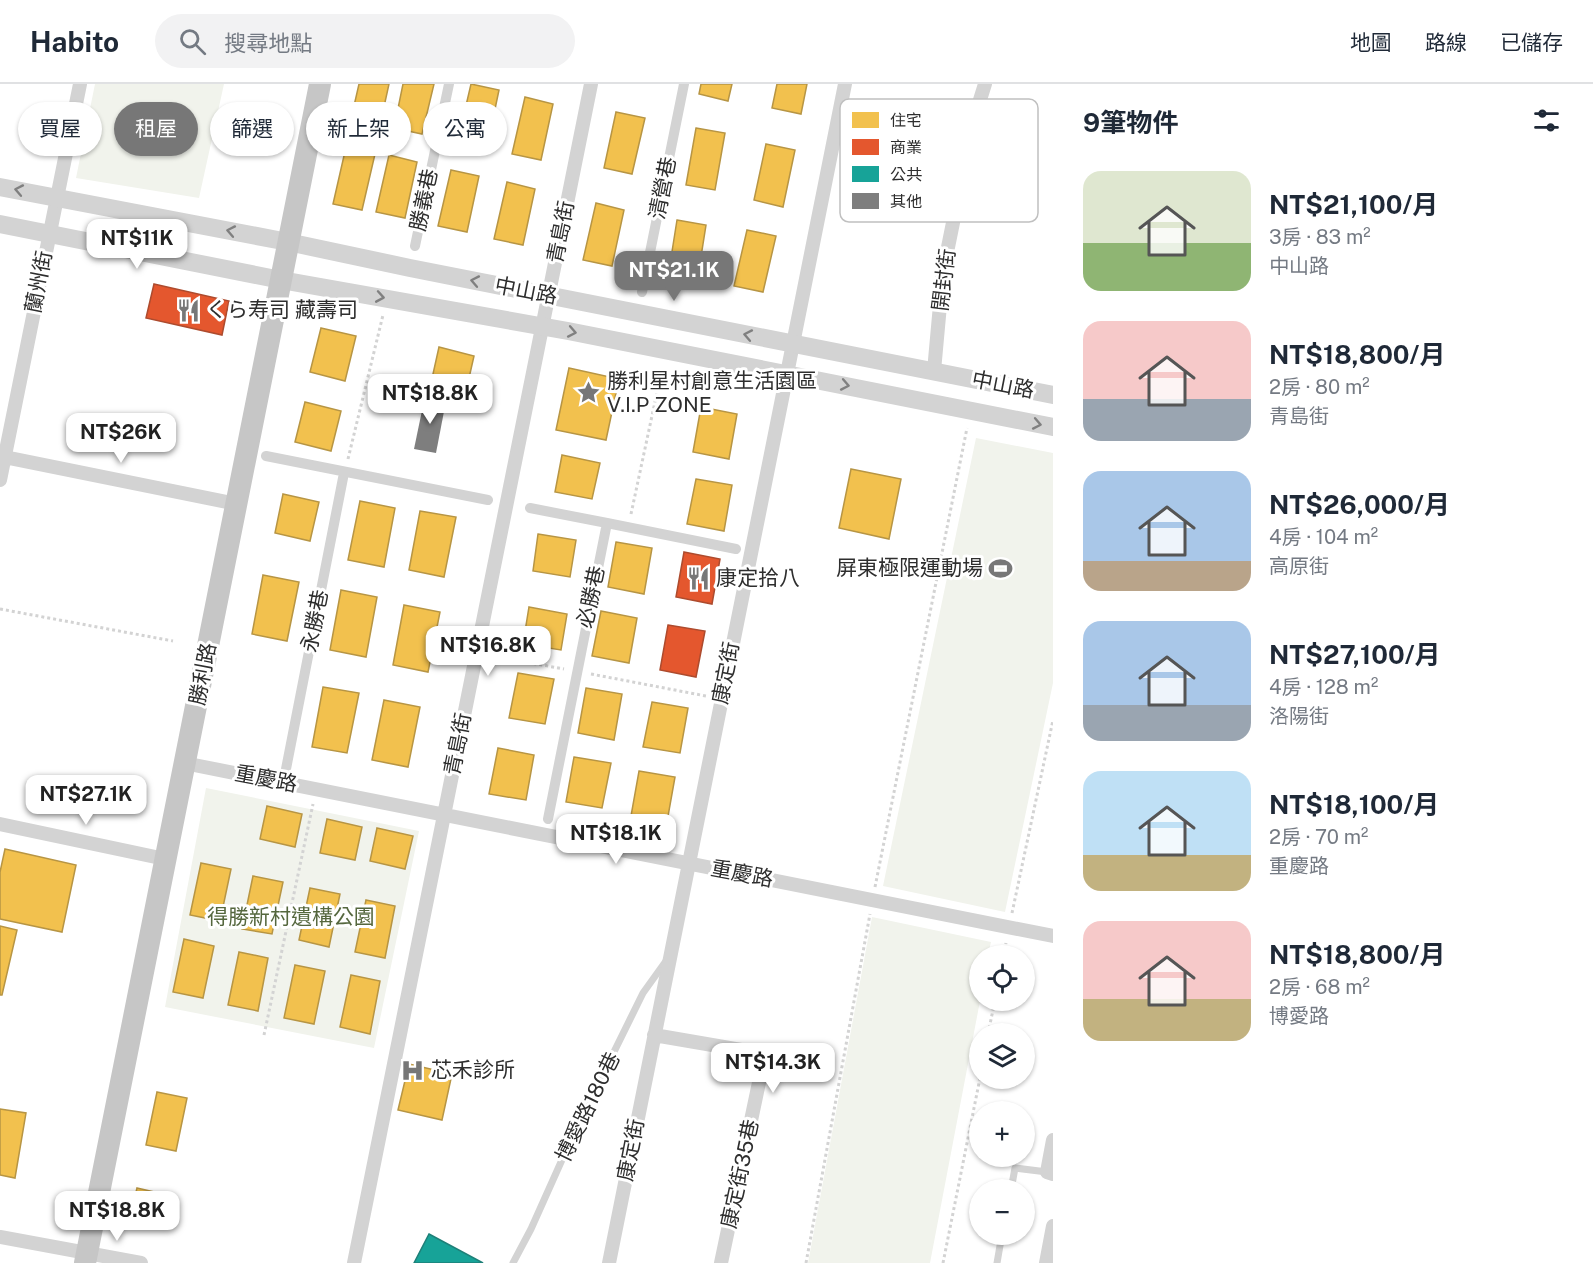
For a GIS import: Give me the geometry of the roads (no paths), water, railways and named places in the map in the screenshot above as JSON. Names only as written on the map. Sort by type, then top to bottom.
[{"type":"main road","name":"勝利路","points":[[86,1258],[320,84]]},
{"type":"street","name":"蘭州街","points":[[0,480],[2,456],[80,84]]},
{"type":"street","name":"勝義巷","points":[[415,246],[449,84]]},
{"type":"street","name":"青島街","points":[[354,1263],[591,84]]},
{"type":"street","name":"清營巷","points":[[642,292],[684,84]]},
{"type":"street","name":"康定街","points":[[842,99],[845,84]]},
{"type":"street","name":"開封街","points":[[980,99],[985,84]]},
{"type":"street","name":"康定街","points":[[609,1263],[840,108]]},
{"type":"street","name":"中山路","points":[[0,187],[288,242],[1053,395]]},
{"type":"street","name":"開封街","points":[[934,371],[943,272],[953,222]]},
{"type":"street","name":"中山路","points":[[0,224],[1053,427]]},
{"type":"street","points":[[2,456],[237,504]]},
{"type":"street","points":[[266,456],[488,500]]},
{"type":"street","name":"永勝巷","points":[[286,769],[344,473]]},
{"type":"street","points":[[530,508],[736,549]]},
{"type":"street","name":"必勝巷","points":[[548,819],[607,523]]},
{"type":"street","name":"重慶路","points":[[184,763],[1053,936]]},
{"type":"street","points":[[0,824],[165,859]]},
{"type":"street","name":"康定街35巷","points":[[654,1035],[765,1054],[721,1263]]},
{"type":"street","points":[[1050,1173],[1053,1140]]},
{"type":"street","points":[[1046,1263],[1053,1226]]},
{"type":"street","points":[[0,1237],[86,1258],[141,1263]]},
{"type":"lane","name":"博愛路180巷","points":[[513,1263],[643,993],[670,956]]},
{"type":"lane","points":[[1013,1179],[1015,1168],[1050,1173]]},
{"type":"lane","points":[[997,1263],[1000,1245]]},
{"type":"place","name":"くら寿司 藏壽司","points":[[188,310]]},
{"type":"place","name":"勝利星村創意生活園區 V.I.P ZONE","points":[[589,393]]},
{"type":"place","name":"屏東極限運動場","points":[[1001,568]]},
{"type":"place","name":"康定拾八","points":[[698,578]]},
{"type":"place","name":"芯禾診所","points":[[413,1070]]},
{"type":"park label","name":"得勝新村遺構公園","points":[[291,917]]}]
